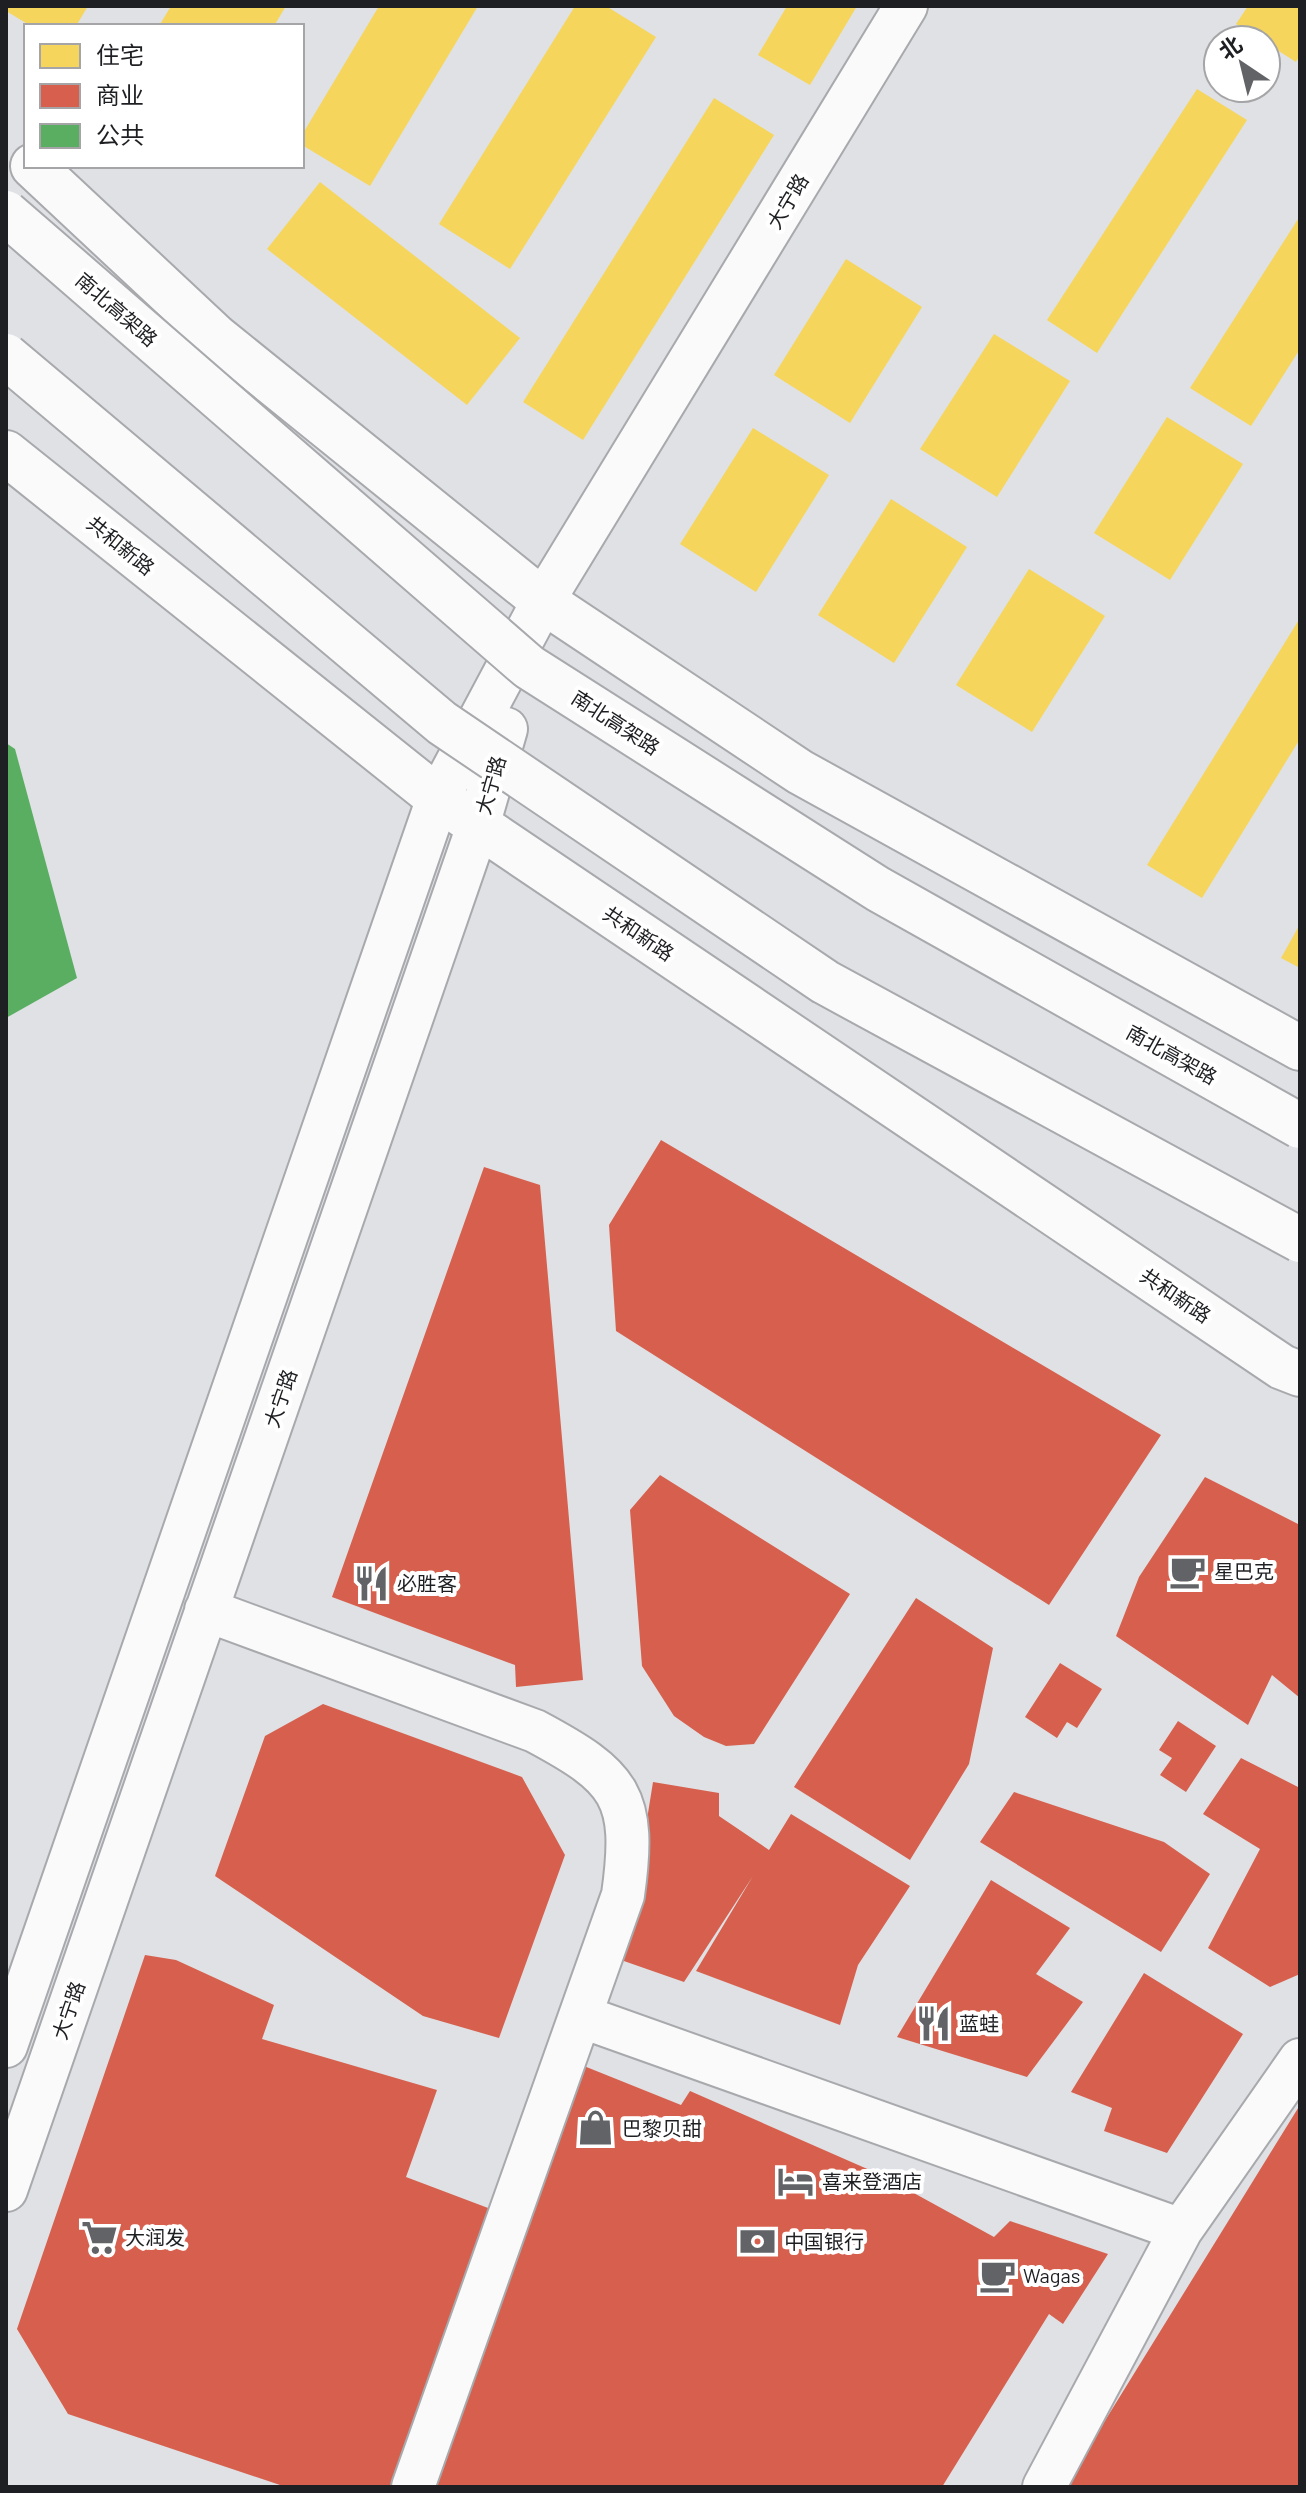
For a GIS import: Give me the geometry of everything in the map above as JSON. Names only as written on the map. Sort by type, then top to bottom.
[{"type":"main road","points":[[6,140],[24,157]]},
{"type":"main road","points":[[35,168],[216,337],[543,601],[800,772],[1300,1048]]},
{"type":"main road","name":"南北高架路","points":[[6,213],[529,667],[878,889],[1300,1126]]},
{"type":"main road","points":[[6,356],[442,723],[825,982],[1300,1240]]},
{"type":"main road","name":"共和新路","points":[[6,453],[438,798],[1282,1367],[1300,1374]]},
{"type":"street","name":"大宁路","points":[[6,2046],[438,798],[543,601],[906,6]]},
{"type":"street","name":"大宁路","points":[[6,2190],[478,826],[543,601]]},
{"type":"street","points":[[206,1610],[535,1731],[579,1754],[607,1776],[624,1806],[629,1853],[623,1895],[413,2487]]},
{"type":"street","points":[[580,2016],[1181,2230]]},
{"type":"street","points":[[1044,2487],[1181,2230],[1300,2060]]},
{"type":"building: 住宅","points":[[6,6],[88,6],[77,24],[28,24],[6,11]]},
{"type":"building: 住宅","points":[[171,6],[286,6],[275,24],[160,24]]},
{"type":"building: 住宅","points":[[379,6],[478,6],[370,186],[304,146],[304,132]]},
{"type":"building: 住宅","points":[[575,6],[606,6],[656,37],[510,269],[439,224]]},
{"type":"building: 住宅","points":[[787,6],[857,6],[810,85],[758,55]]},
{"type":"building: 住宅","points":[[1248,6],[1300,6],[1300,55],[1296,62],[1282,53],[1282,24],[1236,24]]},
{"type":"building: 住宅","points":[[1197,89],[1202,92],[1202,104],[1221,104],[1247,120],[1097,353],[1047,320]]},
{"type":"building: 住宅","points":[[714,98],[774,135],[583,440],[523,402]]},
{"type":"building: 住宅","points":[[320,182],[520,338],[467,405],[267,249]]},
{"type":"building: 住宅","points":[[1300,216],[1300,349],[1251,426],[1190,388]]},
{"type":"building: 住宅","points":[[846,259],[922,307],[850,423],[774,375]]},
{"type":"building: 住宅","points":[[994,334],[1070,381],[997,497],[920,449]]},
{"type":"building: 住宅","points":[[1167,417],[1243,464],[1170,580],[1094,533]]},
{"type":"building: 住宅","points":[[753,428],[829,475],[756,592],[680,544]]},
{"type":"building: 住宅","points":[[891,499],[967,547],[894,663],[818,615]]},
{"type":"building: 住宅","points":[[1029,569],[1105,616],[1032,732],[956,685]]},
{"type":"building: 住宅","points":[[1300,618],[1300,739],[1202,898],[1147,865]]},
{"type":"building: 住宅","points":[[1300,924],[1300,968],[1281,958]]},
{"type":"building: 商业","points":[[661,1140],[1161,1435],[1049,1605],[616,1331],[609,1225]]},
{"type":"building: 商业","points":[[484,1167],[540,1185],[583,1680],[516,1687],[515,1665],[332,1597]]},
{"type":"building: 商业","points":[[660,1475],[850,1594],[754,1744],[726,1746],[704,1737],[674,1716],[642,1666],[630,1510]]},
{"type":"building: 商业","points":[[1205,1477],[1300,1525],[1300,1698],[1272,1675],[1248,1725],[1116,1636],[1139,1577]]},
{"type":"building: 商业","points":[[916,1598],[993,1648],[969,1764],[910,1860],[794,1787]]},
{"type":"building: 商业","points":[[1060,1663],[1102,1689],[1077,1728],[1067,1722],[1057,1738],[1025,1717]]},
{"type":"building: 商业","points":[[323,1704],[522,1777],[565,1855],[499,2038],[423,2016],[215,1876],[265,1736]]},
{"type":"building: 商业","points":[[1178,1721],[1216,1746],[1186,1792],[1160,1775],[1172,1758],[1159,1750]]},
{"type":"building: 商业","points":[[1241,1758],[1300,1788],[1300,1974],[1270,1987],[1208,1948],[1260,1849],[1203,1814]]},
{"type":"building: 商业","points":[[653,1782],[719,1793],[719,1816],[769,1850],[791,1814],[910,1886],[858,1965],[840,2025],[696,1971],[753,1876],[684,1982],[621,1960]]},
{"type":"building: 商业","points":[[1014,1792],[1164,1842],[1210,1874],[1161,1952],[980,1842]]},
{"type":"building: 商业","points":[[991,1880],[1070,1928],[1036,1974],[1083,2002],[1027,2077],[897,2037]]},
{"type":"building: 商业","points":[[145,1955],[176,1960],[274,2005],[262,2039],[437,2090],[406,2177],[496,2211],[564,2058],[681,2105],[690,2091],[881,2175],[994,2237],[1010,2221],[1108,2254],[1063,2324],[1049,2314],[942,2487],[286,2487],[68,2414],[17,2329]]},
{"type":"building: 商业","points":[[1144,1973],[1243,2034],[1167,2153],[1104,2131],[1112,2108],[1071,2092]]},
{"type":"building: 商业","points":[[1300,2105],[1300,2487],[1064,2487]]},
{"type":"building: 公共","points":[[6,743],[15,749],[77,978],[6,1018]]},
{"type":"place","name":"星巴克","points":[[1188,1571]]},
{"type":"place","name":"必胜客","points":[[371,1583]]},
{"type":"place","name":"蓝蛙","points":[[933,2023]]},
{"type":"place","name":"巴黎贝甜","points":[[596,2128]]},
{"type":"place","name":"喜来登酒店","points":[[796,2181]]},
{"type":"place","name":"大润发","points":[[99,2237]]},
{"type":"place","name":"中国银行","points":[[758,2241]]},
{"type":"place","name":"Wagas","points":[[997,2275]]}]
